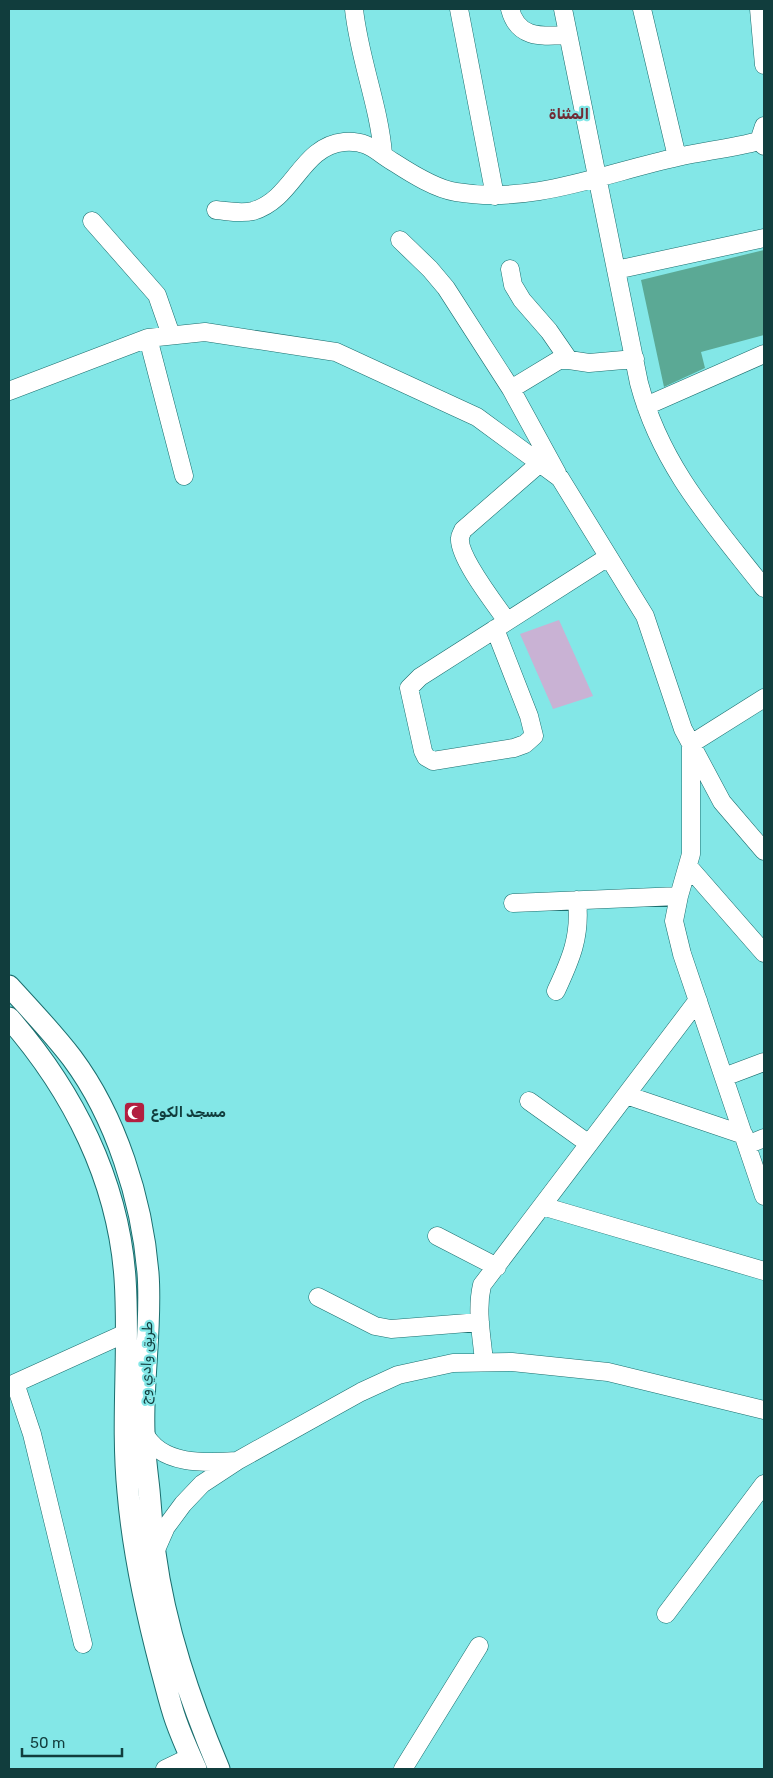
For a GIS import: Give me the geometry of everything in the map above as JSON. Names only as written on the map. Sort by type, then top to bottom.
[{"type":"main road","name":"طريق وادي وج","points":[[9,986],[47,1027],[73,1059],[106,1114],[123,1154],[143,1236],[148,1274],[144,1432],[155,1552],[170,1627],[195,1712],[219,1769]]},
{"type":"main road","name":"طريق وادي وج","points":[[9,1018],[29,1041],[68,1097],[84,1127],[111,1202],[121,1243],[125,1278],[124,1432],[128,1493],[138,1565],[152,1634],[176,1721],[193,1763]]},
{"type":"street","points":[[354,9],[362,56],[379,126],[383,154]]},
{"type":"street","points":[[459,9],[495,196]]},
{"type":"street","points":[[510,9],[517,25],[532,34],[540,36],[568,34]]},
{"type":"street","points":[[563,9],[616,270],[646,406],[668,456],[691,495],[764,588]]},
{"type":"street","points":[[642,9],[677,157]]},
{"type":"street","points":[[759,9],[764,66]]},
{"type":"street","points":[[216,210],[254,211],[271,202],[282,194],[311,158],[329,146],[344,142],[362,143],[375,148],[421,179],[454,192],[495,196],[526,194],[763,138]]},
{"type":"street","points":[[92,220],[157,295],[171,335]]},
{"type":"street","points":[[616,270],[764,238]]},
{"type":"street","points":[[400,240],[430,269],[446,288],[511,389],[560,478],[645,616],[683,729],[722,802],[764,852]]},
{"type":"street","points":[[510,269],[513,285],[522,300],[549,331],[569,360]]},
{"type":"street","points":[[9,391],[148,338],[171,335],[205,332],[336,352],[477,417],[560,478]]},
{"type":"street","points":[[148,338],[184,476]]},
{"type":"street","points":[[646,406],[764,354]]},
{"type":"street","points":[[511,389],[559,360],[589,363],[635,359]]},
{"type":"street","points":[[540,463],[463,530],[460,538],[462,552],[501,625],[534,736],[526,744],[514,748],[433,761],[426,757],[409,688],[420,677],[501,625],[608,556]]},
{"type":"street","points":[[691,744],[764,698]]},
{"type":"street","points":[[691,744],[691,854],[674,921],[682,954],[764,1196]]},
{"type":"street","points":[[688,866],[764,953]]},
{"type":"street","points":[[513,903],[679,896]]},
{"type":"street","points":[[556,991],[572,957],[578,932],[579,917],[576,900]]},
{"type":"street","points":[[484,1362],[479,1298],[482,1285],[698,1000]]},
{"type":"street","points":[[724,1077],[764,1062]]},
{"type":"street","points":[[626,1095],[745,1140],[764,1138]]},
{"type":"street","points":[[529,1101],[589,1144]]},
{"type":"street","points":[[542,1206],[764,1271]]},
{"type":"street","points":[[437,1236],[496,1267]]},
{"type":"street","points":[[318,1297],[375,1326],[391,1328],[480,1322]]},
{"type":"street","points":[[83,1644],[32,1434],[12,1384],[126,1333]]},
{"type":"street","points":[[155,1552],[166,1527],[183,1504],[202,1484],[238,1461],[354,1396],[398,1375],[453,1363],[512,1362],[608,1372],[764,1410]]},
{"type":"street","points":[[144,1432],[147,1440],[159,1450],[175,1458],[202,1463],[238,1461]]},
{"type":"street","points":[[666,1614],[764,1484]]},
{"type":"street","points":[[403,1769],[479,1646]]},
{"type":"street","points":[[165,1769],[193,1763]]},
{"type":"shaded area","points":[[559,620],[593,696],[553,709],[520,634]]},
{"type":"building","points":[[764,250],[764,335],[701,352],[705,368],[664,387],[641,280]]},
{"type":"place","name":"مسجد الكوع","points":[[135,1112]]},
{"type":"district","name":"المثناة","points":[[569,114]]}]
